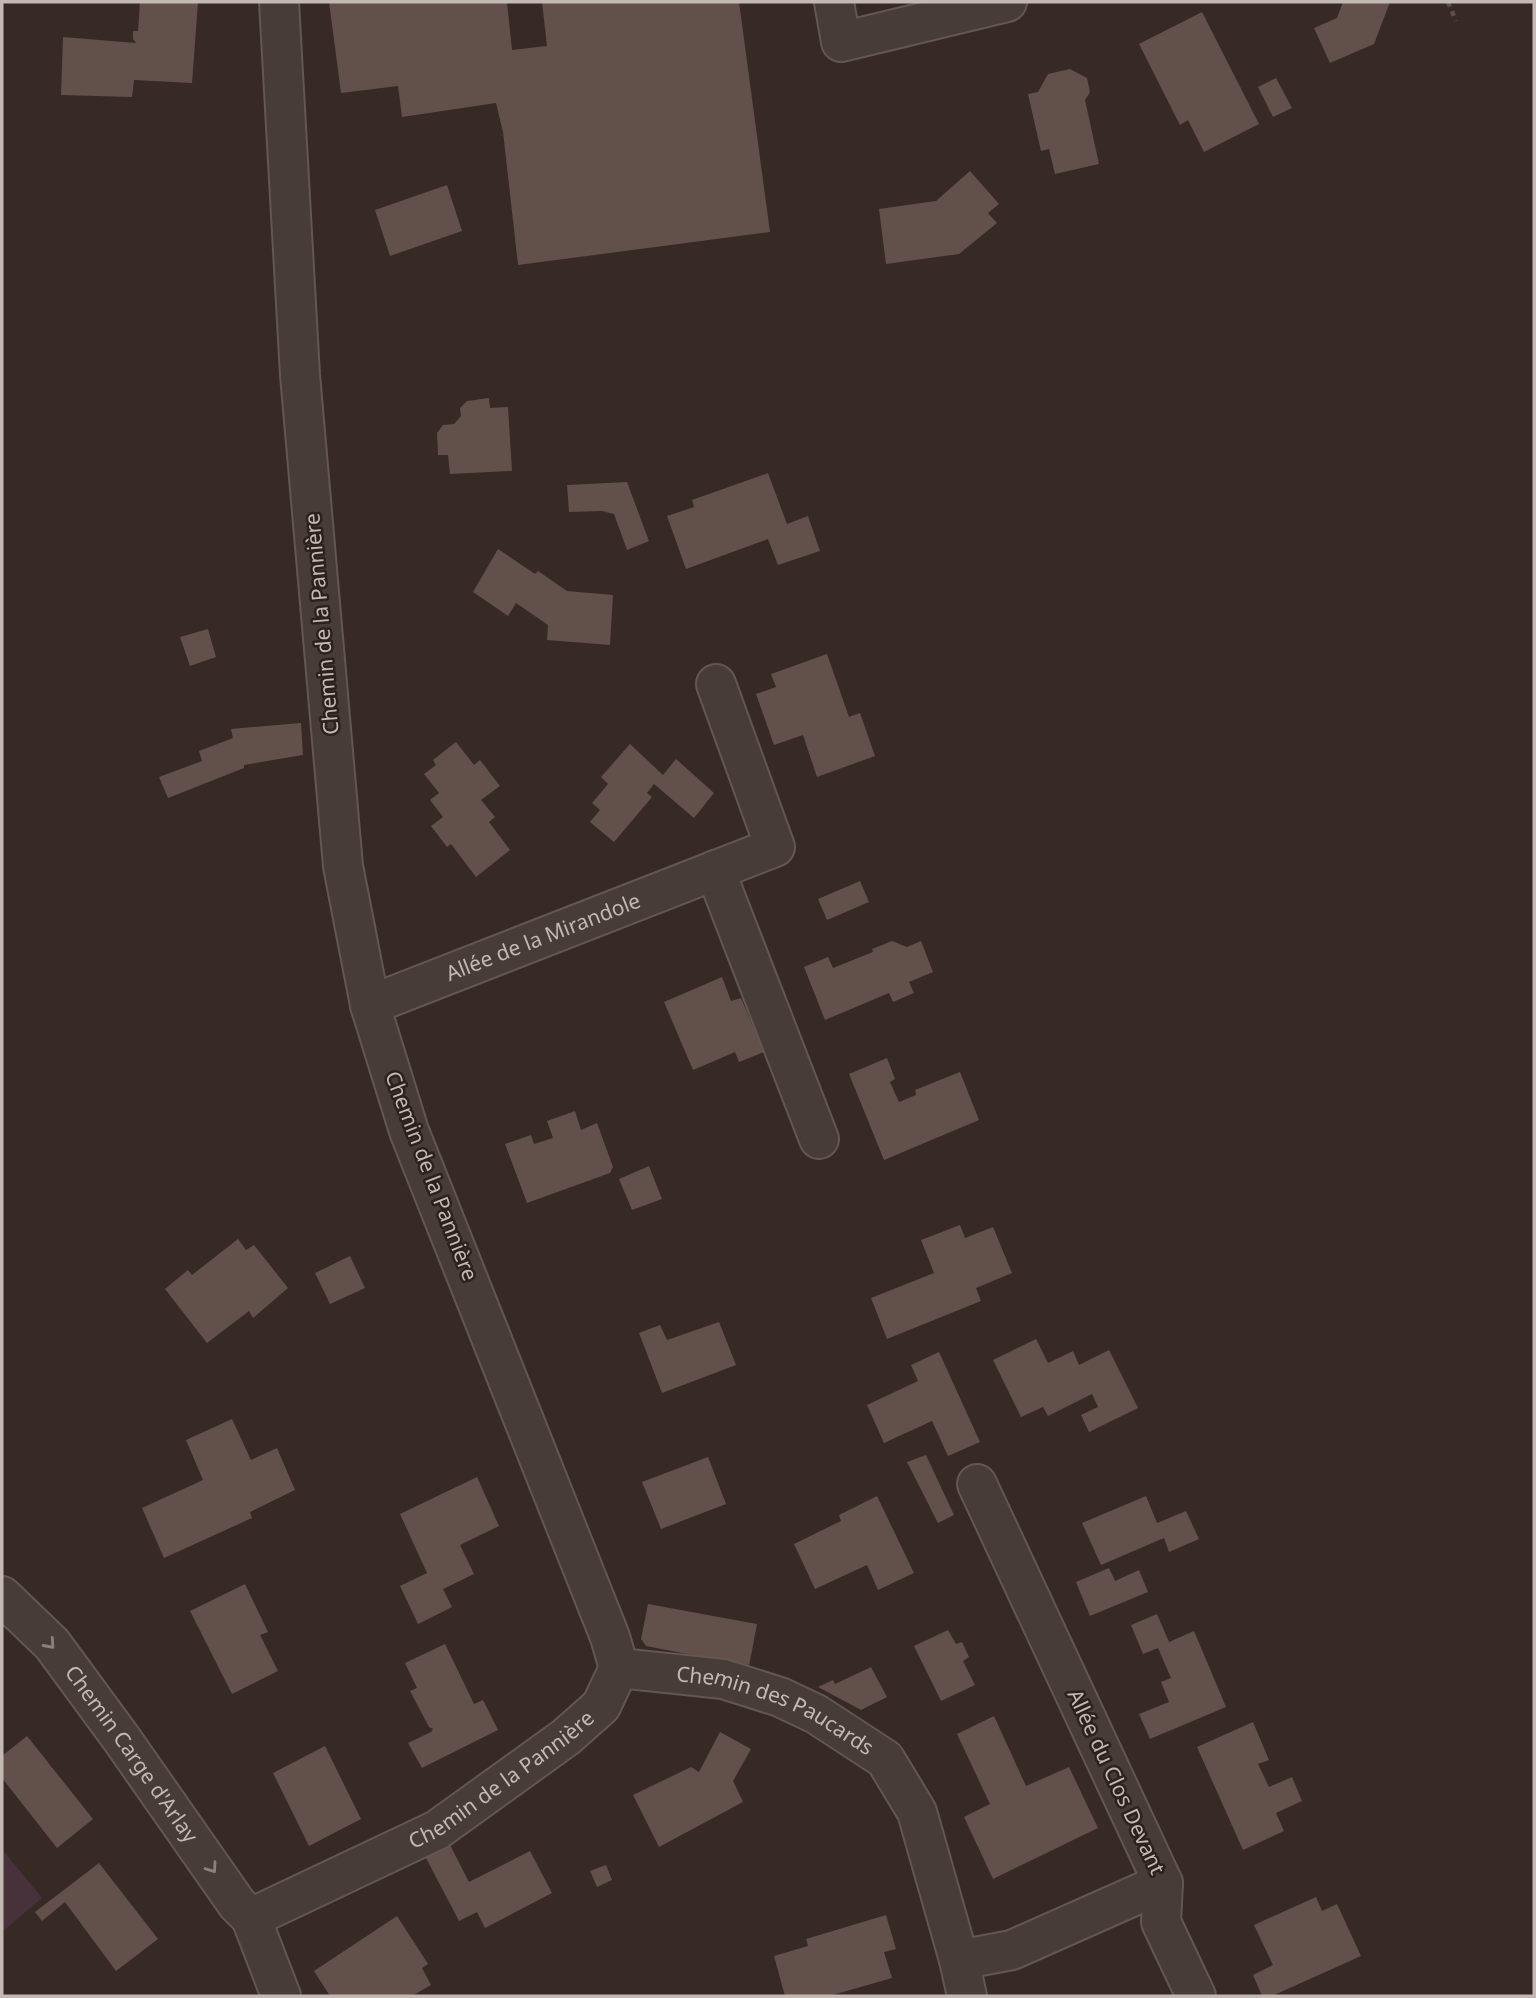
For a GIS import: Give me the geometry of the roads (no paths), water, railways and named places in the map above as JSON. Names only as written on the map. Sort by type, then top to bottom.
[{"type":"street","name":"Chemin de la Pannière","points":[[251,1918],[438,1830],[566,1737],[601,1706],[619,1668],[610,1637],[409,1131],[370,1005],[343,866],[300,375],[279,2]]},
{"type":"street","points":[[834,2],[841,42],[1007,2]]},
{"type":"street","name":"Allée de la Mirandole","points":[[370,1005],[775,847],[716,684]]},
{"type":"street","points":[[715,870],[819,1139]]},
{"type":"street","name":"Allée du Clos Devant","points":[[963,1978],[1012,1950],[1163,1882],[977,1484]]},
{"type":"street","name":"Chemin Carge d'Arlay","points":[[2,1596],[52,1644],[237,1904],[251,1918]]},
{"type":"street","name":"Chemin des Paucards","points":[[619,1668],[723,1679],[780,1697],[816,1714],[885,1759],[917,1812],[963,1978]]},
{"type":"street","points":[[1163,1882],[1161,1922],[1195,1996]]},
{"type":"street","points":[[251,1918],[281,1996]]}]
